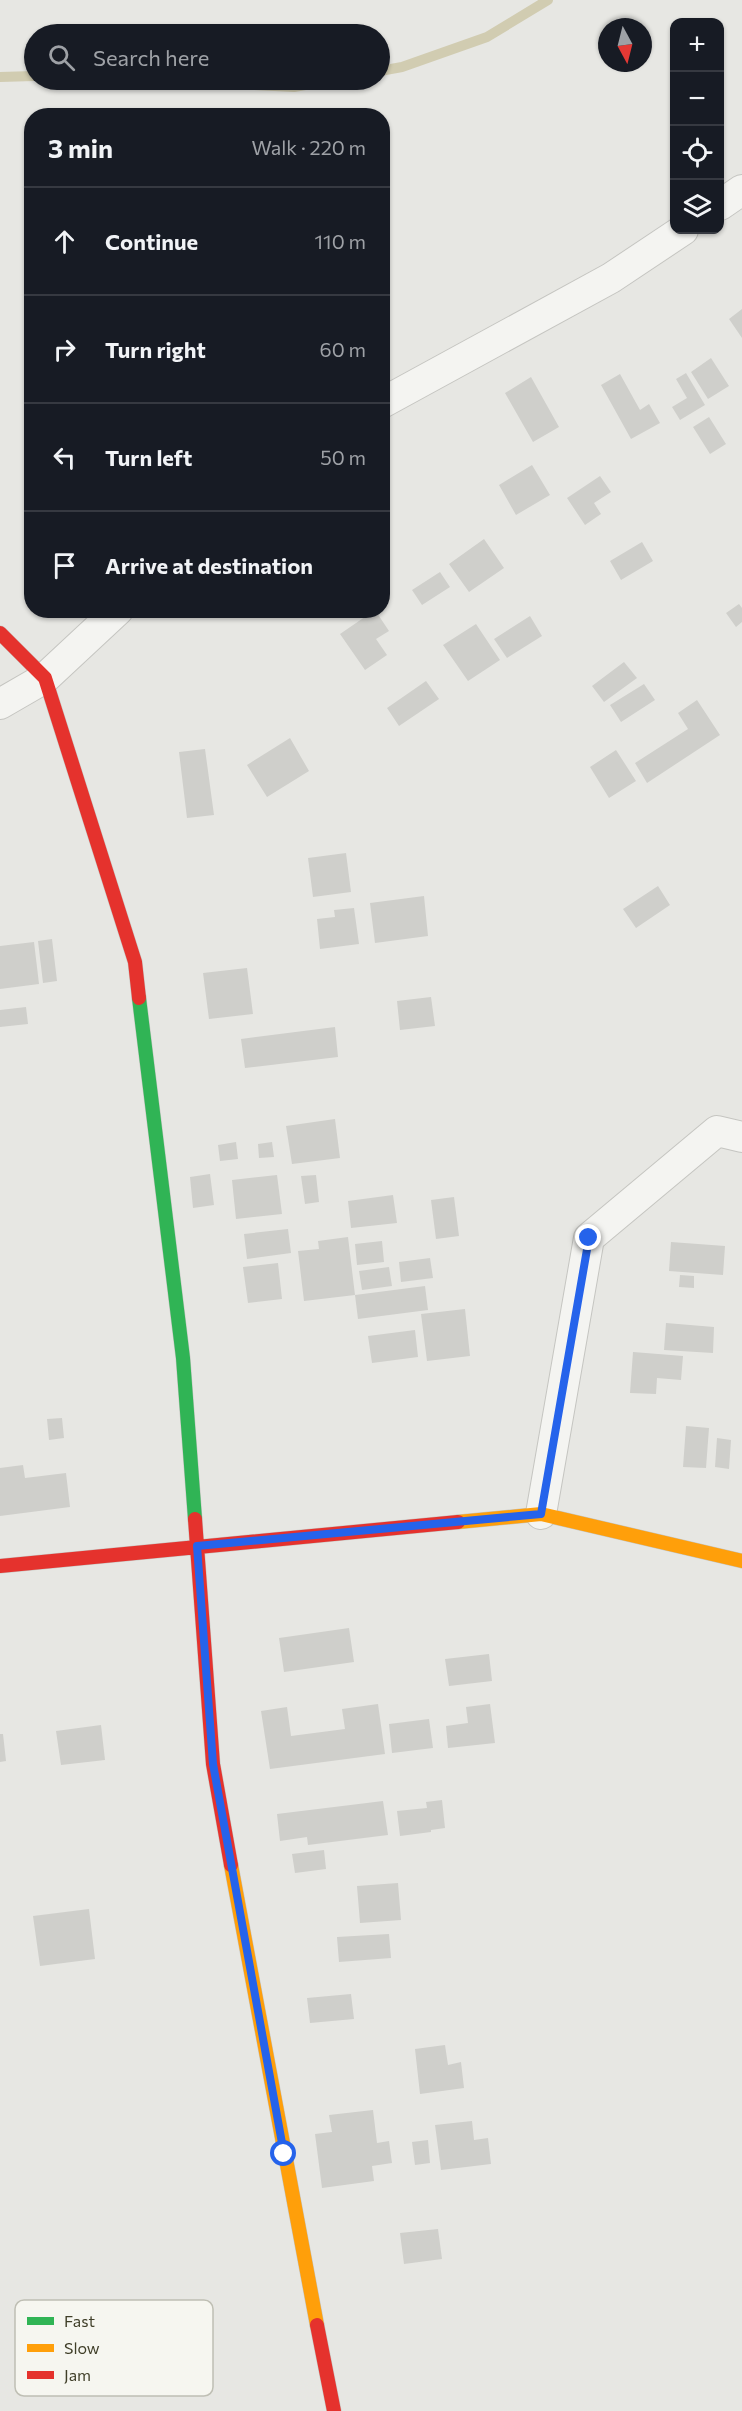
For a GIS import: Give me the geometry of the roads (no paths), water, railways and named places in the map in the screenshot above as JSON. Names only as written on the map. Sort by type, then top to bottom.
[{"type":"street","points":[[724,202],[742,190]]},
{"type":"street","points":[[390,399],[611,278],[677,234]]},
{"type":"street","points":[[0,704],[45,678],[109,618]]},
{"type":"street","points":[[0,633],[45,678],[135,962],[183,1358],[213,1764],[334,2411]]},
{"type":"street","points":[[541,1514],[589,1238],[717,1131],[742,1137]]},
{"type":"street","points":[[0,1566],[541,1514],[742,1561]]},
{"type":"waterway","points":[[390,69],[487,37],[548,0]]},
{"type":"waterway","points":[[0,77],[24,76]]}]
